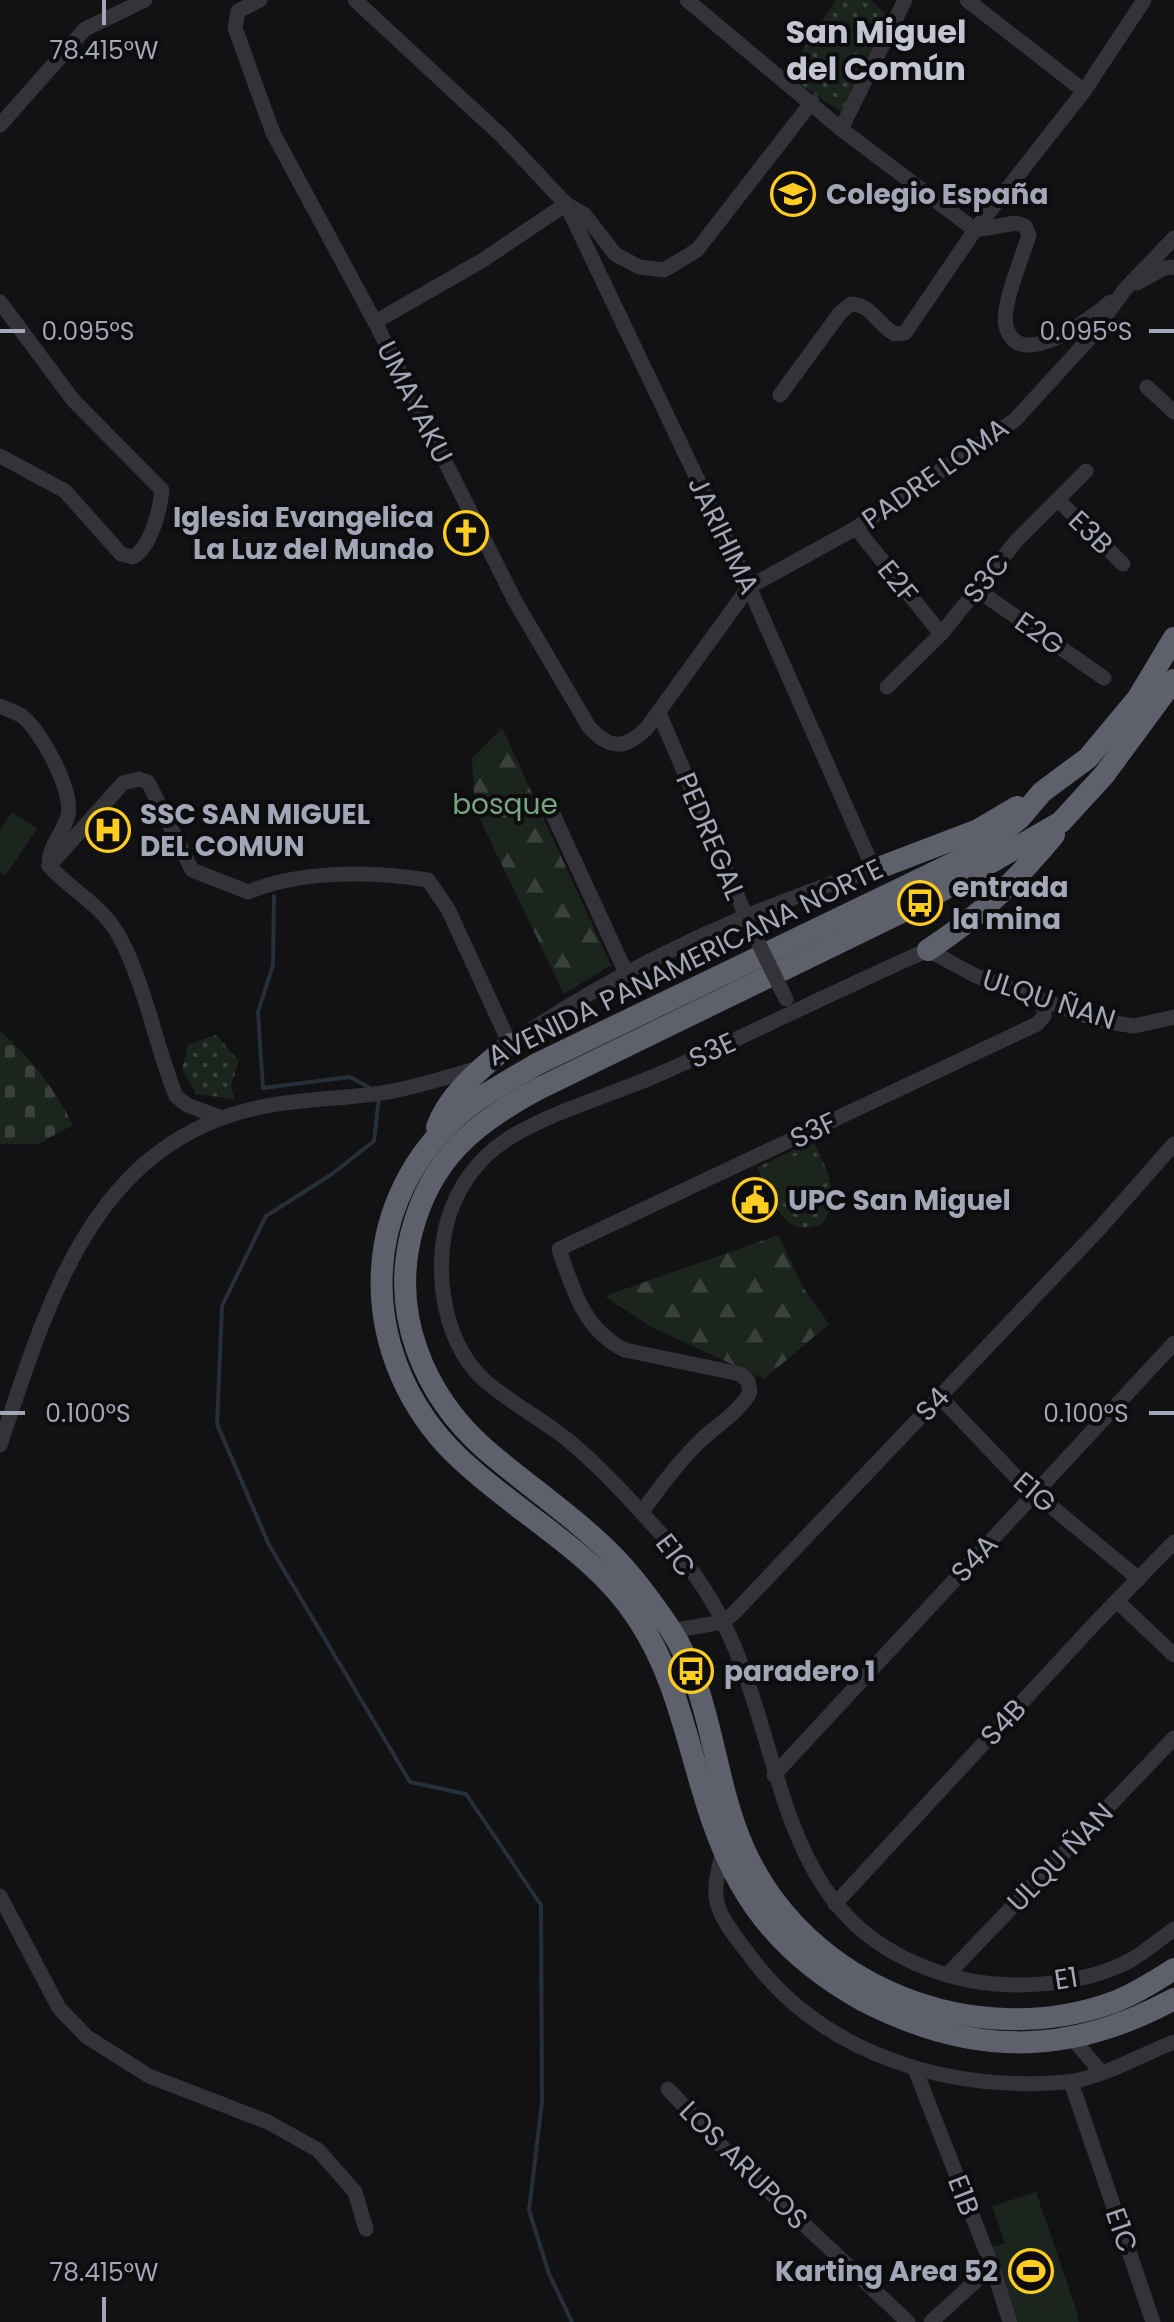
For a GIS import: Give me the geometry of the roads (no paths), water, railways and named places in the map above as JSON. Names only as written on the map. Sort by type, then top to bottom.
[{"type":"highway","name":"AVENIDA PANAMERICANA NORTE","points":[[1174,638],[1138,698],[1088,758],[1042,792],[1020,818],[980,851],[536,1064],[452,1120],[399,1197],[382,1261],[380,1288],[385,1327],[402,1380],[426,1420],[458,1457],[571,1547],[634,1612],[667,1677],[686,1727],[701,1789],[739,1882],[790,1948],[828,1982],[892,2015],[950,2036],[1014,2043],[1072,2038],[1142,2016],[1174,1999]]},
{"type":"highway","name":"AVENIDA PANAMERICANA NORTE","points":[[1174,680],[1104,775],[1062,822],[920,904],[766,976],[483,1120],[463,1139],[421,1203],[408,1244],[405,1304],[416,1350],[432,1385],[480,1445],[603,1546],[672,1631],[697,1688],[744,1848],[779,1904],[816,1944],[842,1966],[904,1998],[989,2020],[1036,2019],[1096,2007],[1117,2001],[1174,1970]]},
{"type":"highway","points":[[875,869],[978,830],[1042,792]]},
{"type":"highway","points":[[928,950],[1007,890],[1062,822]]},
{"type":"highway","points":[[431,1146],[448,1104],[510,1044]]},
{"type":"street","points":[[0,125],[84,29],[145,0]]},
{"type":"street","points":[[223,0],[238,11],[260,0]]},
{"type":"street","points":[[354,0],[503,137],[566,204],[585,215],[615,254],[639,268],[664,270],[697,250],[812,102]]},
{"type":"street","points":[[686,0],[841,129],[975,230],[1016,222],[1025,226],[1030,235],[1007,308],[1006,327],[1016,340],[1034,346],[1050,342],[1104,308],[1126,288],[1164,268],[1174,267]]},
{"type":"street","points":[[841,129],[905,0]]},
{"type":"street","points":[[966,0],[1084,92]]},
{"type":"street","points":[[780,395],[840,313],[851,304],[868,309],[894,334],[906,332],[975,230],[1084,92],[1144,0]]},
{"type":"street","name":"UMAYAKU","points":[[238,11],[235,28],[273,132],[515,601],[589,728],[601,740],[620,745],[634,740],[659,713]]},
{"type":"street","points":[[374,322],[484,260],[566,204]]},
{"type":"street","name":"JARIHIMA","points":[[566,204],[750,586],[875,869]]},
{"type":"street","name":"PADRE LOMA","points":[[750,586],[856,528],[1015,420],[1088,340],[1126,288],[1174,238]]},
{"type":"street","points":[[0,302],[73,400],[162,490],[160,508],[140,553],[133,557],[121,554],[65,491],[0,456]]},
{"type":"street","points":[[1147,387],[1174,412]]},
{"type":"street","name":"S3C","points":[[887,687],[941,634],[1018,540],[1086,471]]},
{"type":"street","name":"E3B","points":[[1058,501],[1124,564]]},
{"type":"street","name":"E2F","points":[[856,528],[941,634]]},
{"type":"street","points":[[659,713],[750,586]]},
{"type":"street","name":"E2G","points":[[976,589],[1104,678]]},
{"type":"street","points":[[0,706],[23,717],[45,745],[70,797],[68,820],[52,846],[48,866]]},
{"type":"street","name":"PEDREGAL","points":[[659,713],[747,920],[790,1006]]},
{"type":"street","points":[[48,866],[123,783],[138,779],[148,782],[192,870],[248,892],[271,882],[303,878],[374,875],[428,880],[448,910],[510,1044],[559,1010],[628,975],[835,882],[875,869]]},
{"type":"street","points":[[551,810],[628,975]]},
{"type":"street","points":[[48,866],[91,901],[118,935],[141,989],[176,1096],[187,1105],[222,1118]]},
{"type":"street","name":"ULQU ÑAN","points":[[928,950],[976,976],[1097,1020],[1134,1026],[1174,1017]]},
{"type":"street","name":"S3E","points":[[496,1148],[512,1136],[658,1074],[790,1006],[928,950]]},
{"type":"street","name":"S3F","points":[[642,1512],[697,1444],[745,1402],[750,1392],[748,1380],[740,1374],[624,1350],[608,1342],[593,1327],[575,1295],[559,1250],[1009,1038],[1044,1016],[1044,1008],[1036,997]]},
{"type":"street","points":[[0,1445],[43,1317],[74,1248],[118,1187],[176,1140],[222,1118],[276,1105],[379,1093],[482,1067]]},
{"type":"street","name":"S4","points":[[723,1622],[815,1531],[1174,1144]]},
{"type":"street","name":"E1C","points":[[496,1148],[468,1177],[452,1206],[444,1236],[442,1282],[452,1328],[480,1376],[604,1471],[642,1512],[674,1549],[723,1622],[795,1832],[835,1904],[872,1939],[922,1967],[946,1975]]},
{"type":"street","name":"S4A","points":[[774,1774],[1174,1343]]},
{"type":"street","name":"E1G","points":[[939,1396],[1034,1492],[1138,1580]]},
{"type":"street","name":"S4B","points":[[835,1904],[1174,1542]]},
{"type":"street","points":[[1117,1602],[1174,1655]]},
{"type":"street","points":[[672,1631],[723,1622]]},
{"type":"street","name":"ULQU ÑAN","points":[[946,1975],[1174,1738]]},
{"type":"street","points":[[723,1845],[716,1900],[732,1932],[792,2004],[865,2050],[915,2069],[974,2079],[1070,2082],[1174,2042]]},
{"type":"street","points":[[0,1896],[60,2008],[87,2037],[149,2076],[268,2122],[318,2150],[355,2192],[366,2229]]},
{"type":"street","name":"E1","points":[[946,1975],[995,1985],[1070,1980],[1131,1960],[1174,1929]]},
{"type":"street","points":[[1072,2038],[1101,2072]]},
{"type":"street","name":"E1B","points":[[915,2069],[1010,2322]]},
{"type":"street","name":"E1C","points":[[1070,2082],[1153,2322]]},
{"type":"street","name":"LOS ARUPOS","points":[[668,2089],[731,2156],[908,2322]]},
{"type":"street","points":[[931,2322],[992,2266]]},
{"type":"waterway","points":[[274,896],[273,965],[258,1012],[263,1088],[350,1077],[370,1088]]},
{"type":"waterway","points":[[379,1097],[374,1141],[332,1174],[266,1216],[222,1306],[217,1424],[269,1545],[410,1782],[466,1794],[541,1905],[542,2102],[529,2210],[549,2274],[572,2322]]},
{"type":"place","name":"Colegio España","points":[[793,194]]},
{"type":"place","name":"Iglesia Evangelica La Luz del Mundo","points":[[466,533]]},
{"type":"place","name":"SSC SAN MIGUEL DEL COMUN","points":[[108,830]]},
{"type":"place","name":"entrada la mina","points":[[920,903]]},
{"type":"place","name":"UPC San Miguel","points":[[755,1200]]},
{"type":"place","name":"paradero 1","points":[[691,1671]]},
{"type":"place","name":"Karting Area 52","points":[[1031,2271]]},
{"type":"district","name":"San Miguel del Común","points":[[876,50]]},
{"type":"park label","name":"bosque","points":[[505,804]]}]
